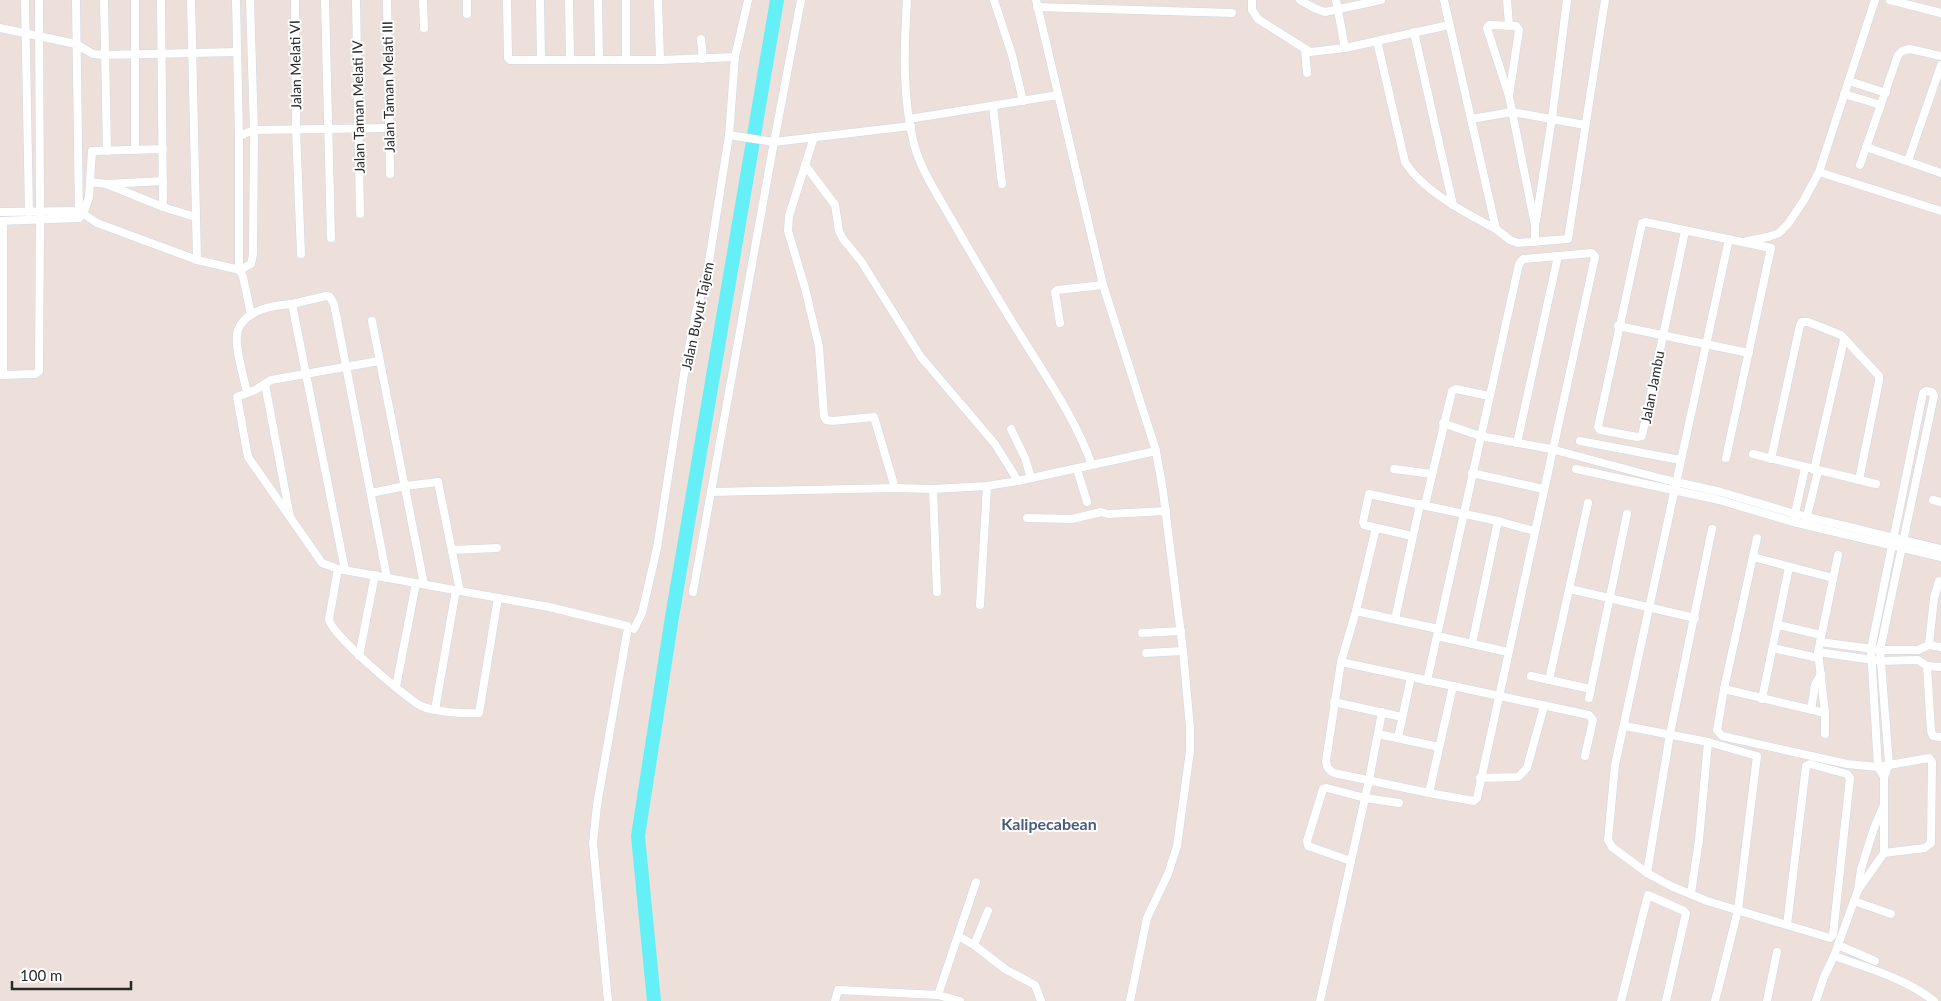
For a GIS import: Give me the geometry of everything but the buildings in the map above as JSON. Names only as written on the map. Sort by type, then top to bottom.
[{"type":"street","points":[[25,0],[29,212]]},
{"type":"street","points":[[39,0],[40,215],[39,371],[35,374],[2,374],[2,221],[40,215],[81,215],[197,260],[241,273]]},
{"type":"street","points":[[76,0],[81,215]]},
{"type":"street","points":[[104,0],[107,151]]},
{"type":"street","points":[[135,0],[135,150]]},
{"type":"street","points":[[161,0],[163,207]]},
{"type":"street","points":[[191,0],[197,260]]},
{"type":"street","points":[[236,0],[241,273],[251,314]]},
{"type":"street","points":[[241,273],[251,264],[253,254],[254,130],[250,0]]},
{"type":"street","name":"Jalan Melati VI","points":[[295,0],[296,129],[301,254]]},
{"type":"street","points":[[325,0],[331,238]]},
{"type":"street","name":"Jalan Taman Melati IV","points":[[356,0],[360,214]]},
{"type":"street","name":"Jalan Taman Melati III","points":[[386,0],[390,174]]},
{"type":"street","points":[[423,0],[424,28]]},
{"type":"street","points":[[467,0],[467,14]]},
{"type":"street","points":[[507,0],[508,59],[660,60],[735,57]]},
{"type":"street","points":[[540,0],[541,59]]},
{"type":"street","points":[[569,0],[570,59]]},
{"type":"street","points":[[598,0],[598,59]]},
{"type":"street","points":[[626,0],[626,59]]},
{"type":"street","points":[[658,0],[660,60]]},
{"type":"street","name":"Jalan Buyut Tajem","points":[[608,1001],[593,843],[598,805],[630,630],[642,613],[657,548],[684,374],[696,312],[708,268],[732,135],[735,57],[748,0]]},
{"type":"street","points":[[693,592],[772,142],[801,0]]},
{"type":"street","points":[[907,0],[904,68],[910,123],[914,144],[922,166],[986,281],[1066,408],[1092,465]]},
{"type":"street","points":[[994,0],[1012,55],[1023,101]]},
{"type":"street","points":[[1252,0],[1252,10],[1258,19],[1305,50],[1318,52],[1345,48],[1449,25]]},
{"type":"street","points":[[1300,0],[1320,11],[1338,10],[1381,0]]},
{"type":"street","points":[[1336,0],[1345,48]]},
{"type":"street","points":[[1444,0],[1496,229]]},
{"type":"street","points":[[1507,0],[1509,25]]},
{"type":"street","points":[[1535,225],[1552,118],[1567,0]]},
{"type":"street","points":[[1427,681],[1519,264],[1539,248],[1568,239],[1605,0]]},
{"type":"street","points":[[1743,242],[1779,233],[1788,224],[1804,200],[1819,172],[1875,0]]},
{"type":"street","points":[[1890,0],[1941,13]]},
{"type":"street","points":[[1130,1001],[1143,932],[1147,918],[1168,874],[1177,846],[1182,814],[1190,751],[1190,728],[1183,650],[1166,511],[1156,451],[1103,285],[1037,4],[1232,13]]},
{"type":"street","points":[[1508,96],[1519,30],[1516,26],[1489,25],[1487,28],[1512,112],[1539,248]]},
{"type":"street","points":[[0,28],[76,44],[93,54],[236,52]]},
{"type":"street","points":[[1414,32],[1453,205]]},
{"type":"street","points":[[701,39],[702,59]]},
{"type":"street","points":[[1376,528],[1341,662],[1326,761],[1327,766],[1334,773],[1368,782],[1474,801],[1477,798],[1594,257],[1591,252],[1558,256],[1539,248],[1514,242],[1496,229],[1462,212],[1419,179],[1405,162],[1377,41]]},
{"type":"street","points":[[1860,165],[1898,55],[1902,51],[1910,49],[1941,56]]},
{"type":"street","points":[[1305,50],[1308,73]]},
{"type":"street","points":[[1908,161],[1941,65]]},
{"type":"street","points":[[1849,81],[1886,93]]},
{"type":"street","points":[[1844,94],[1881,105]]},
{"type":"street","points":[[732,135],[772,142],[814,138],[910,123],[1023,101],[1059,98]]},
{"type":"street","points":[[993,106],[1002,184]]},
{"type":"street","points":[[1471,119],[1512,112],[1585,125]]},
{"type":"street","points":[[239,136],[254,130],[389,128]]},
{"type":"street","points":[[28,130],[39,130]]},
{"type":"street","points":[[814,138],[789,216],[788,231],[805,288],[819,347],[824,416],[826,420],[832,421],[874,417],[895,488]]},
{"type":"street","points":[[1866,147],[1941,172]]},
{"type":"street","points":[[81,215],[88,204],[92,151],[163,149]]},
{"type":"street","points":[[805,164],[835,205],[839,231],[843,239],[861,261],[921,357],[995,444],[1018,481]]},
{"type":"street","points":[[1819,172],[1941,210]]},
{"type":"street","points":[[90,182],[106,184],[163,181]]},
{"type":"street","points":[[106,184],[163,207],[195,217]]},
{"type":"street","points":[[0,212],[29,212],[40,215]]},
{"type":"street","points":[[1726,458],[1772,249],[1645,222],[1642,223],[1618,326],[1662,337],[1749,353]]},
{"type":"street","name":"Jalan Jambu","points":[[1618,326],[1598,427],[1600,430],[1640,437],[1685,231]]},
{"type":"street","points":[[1729,239],[1680,460],[1625,726],[1615,765],[1608,840],[1612,847],[1647,874],[1658,880],[1737,913],[1787,925],[1828,938],[1833,935],[1850,778],[1847,774],[1810,764],[1806,766],[1787,925]]},
{"type":"street","points":[[1517,443],[1558,256]]},
{"type":"street","points":[[1060,323],[1055,292],[1057,290],[1103,285]]},
{"type":"street","points":[[247,392],[237,343],[238,330],[251,314],[274,306],[326,296],[332,299],[387,578]]},
{"type":"street","points":[[292,304],[341,569],[329,623],[359,656],[407,697],[422,706],[435,710],[478,713],[498,598]]},
{"type":"street","points":[[372,321],[424,584]]},
{"type":"street","points":[[1771,460],[1800,325],[1802,322],[1808,322],[1834,332],[1879,376],[1859,480]]},
{"type":"street","points":[[1805,525],[1812,470],[1844,340]]},
{"type":"street","points":[[380,361],[276,379],[237,396],[248,457],[322,563],[341,569],[387,578],[549,607],[630,630]]},
{"type":"street","points":[[266,384],[291,520]]},
{"type":"street","points":[[1395,619],[1412,536],[1432,474],[1452,391],[1456,389],[1489,396]]},
{"type":"street","points":[[1858,890],[1884,853],[1884,777],[1889,764],[1880,650],[1901,544],[1934,396],[1932,392],[1926,391],[1924,393],[1892,542],[1871,649],[1878,767],[1884,777]]},
{"type":"street","points":[[1443,423],[1480,436],[1551,449],[1721,492],[1892,542]]},
{"type":"street","points":[[1011,429],[1025,458],[1031,478]]},
{"type":"street","points":[[1580,441],[1680,460]]},
{"type":"street","points":[[711,492],[895,488],[933,489],[987,486],[1077,469],[1156,451]]},
{"type":"street","points":[[1753,454],[1771,460],[1876,484]]},
{"type":"street","points":[[1077,469],[1087,502]]},
{"type":"street","points":[[1394,469],[1432,474]]},
{"type":"street","points":[[1576,469],[1719,500],[1805,525],[1901,544],[1941,549]]},
{"type":"street","points":[[1793,522],[1812,470]]},
{"type":"street","points":[[1472,473],[1543,489]]},
{"type":"street","points":[[370,494],[405,486],[438,482],[458,590],[435,710]]},
{"type":"street","points":[[980,605],[987,486]]},
{"type":"street","points":[[933,489],[937,592]]},
{"type":"street","points":[[1412,536],[1366,526],[1363,522],[1369,494],[1498,521],[1534,531]]},
{"type":"street","points":[[1549,680],[1588,502]]},
{"type":"street","points":[[1026,518],[1072,519],[1101,512],[1108,514],[1166,511]]},
{"type":"street","points":[[1589,698],[1627,514]]},
{"type":"street","points":[[1472,644],[1498,521]]},
{"type":"street","points":[[1647,874],[1670,734],[1712,529]]},
{"type":"street","points":[[1757,538],[1717,727],[1722,736],[1847,764],[1878,767],[1930,758],[1932,762],[1931,843],[1925,848],[1884,853]]},
{"type":"street","points":[[1901,544],[1941,557]]},
{"type":"street","points":[[452,550],[497,548]]},
{"type":"street","points":[[1825,734],[1825,713],[1818,655],[1838,555]]},
{"type":"street","points":[[1753,557],[1833,578]]},
{"type":"street","points":[[1762,699],[1774,648],[1789,567]]},
{"type":"street","points":[[359,656],[375,575]]},
{"type":"street","points":[[1928,645],[1939,581]]},
{"type":"street","points":[[396,687],[416,583]]},
{"type":"street","points":[[1570,589],[1650,606],[1695,618]]},
{"type":"street","points":[[1356,610],[1395,619],[1472,644],[1508,652]]},
{"type":"street","points":[[1778,625],[1820,639],[1871,649],[1918,650],[1928,645],[1941,647]]},
{"type":"street","points":[[1142,633],[1181,631]]},
{"type":"street","points":[[1774,648],[1818,655],[1880,661],[1918,660],[1927,666],[1941,667]]},
{"type":"street","points":[[1146,653],[1183,650]]},
{"type":"street","points":[[1918,650],[1918,660]]},
{"type":"street","points":[[1341,662],[1591,716],[1593,720],[1585,756]]},
{"type":"street","points":[[1927,666],[1931,731],[1933,736],[1941,737]]},
{"type":"street","points":[[1811,710],[1815,685],[1821,674]]},
{"type":"street","points":[[1532,676],[1591,689]]},
{"type":"street","points":[[1398,738],[1411,677]]},
{"type":"street","points":[[1429,793],[1453,686]]},
{"type":"street","points":[[1724,689],[1825,713]]},
{"type":"street","points":[[1334,702],[1402,717]]},
{"type":"street","points":[[1480,778],[1518,777],[1523,774],[1528,768],[1544,706]]},
{"type":"street","points":[[1320,1001],[1382,712]]},
{"type":"street","points":[[1625,726],[1708,742],[1757,756],[1735,925],[1715,1001]]},
{"type":"street","points":[[1378,734],[1439,748]]},
{"type":"street","points":[[1690,893],[1700,833],[1708,742]]},
{"type":"street","points":[[1351,861],[1308,846],[1307,841],[1322,789],[1327,788],[1399,803]]},
{"type":"street","points":[[1816,1001],[1854,902],[1871,836],[1884,804]]},
{"type":"street","points":[[938,995],[976,882]]},
{"type":"street","points":[[1621,1001],[1648,894],[1686,913],[1666,1001]]},
{"type":"street","points":[[1854,902],[1891,914]]},
{"type":"street","points":[[974,945],[988,911]]},
{"type":"street","points":[[958,936],[974,945],[1005,970],[1035,984],[1041,1001]]},
{"type":"street","points":[[1838,945],[1875,961]]},
{"type":"street","points":[[1767,1001],[1777,952]]},
{"type":"street","points":[[1834,956],[1888,976],[1920,991],[1934,1001]]},
{"type":"street","points":[[835,1001],[838,990],[938,995],[960,1001]]},
{"type":"waterway","points":[[654,1001],[638,836],[672,617],[777,0]]},
{"type":"district","name":"Kalipecabean","points":[[1049,823]]}]
